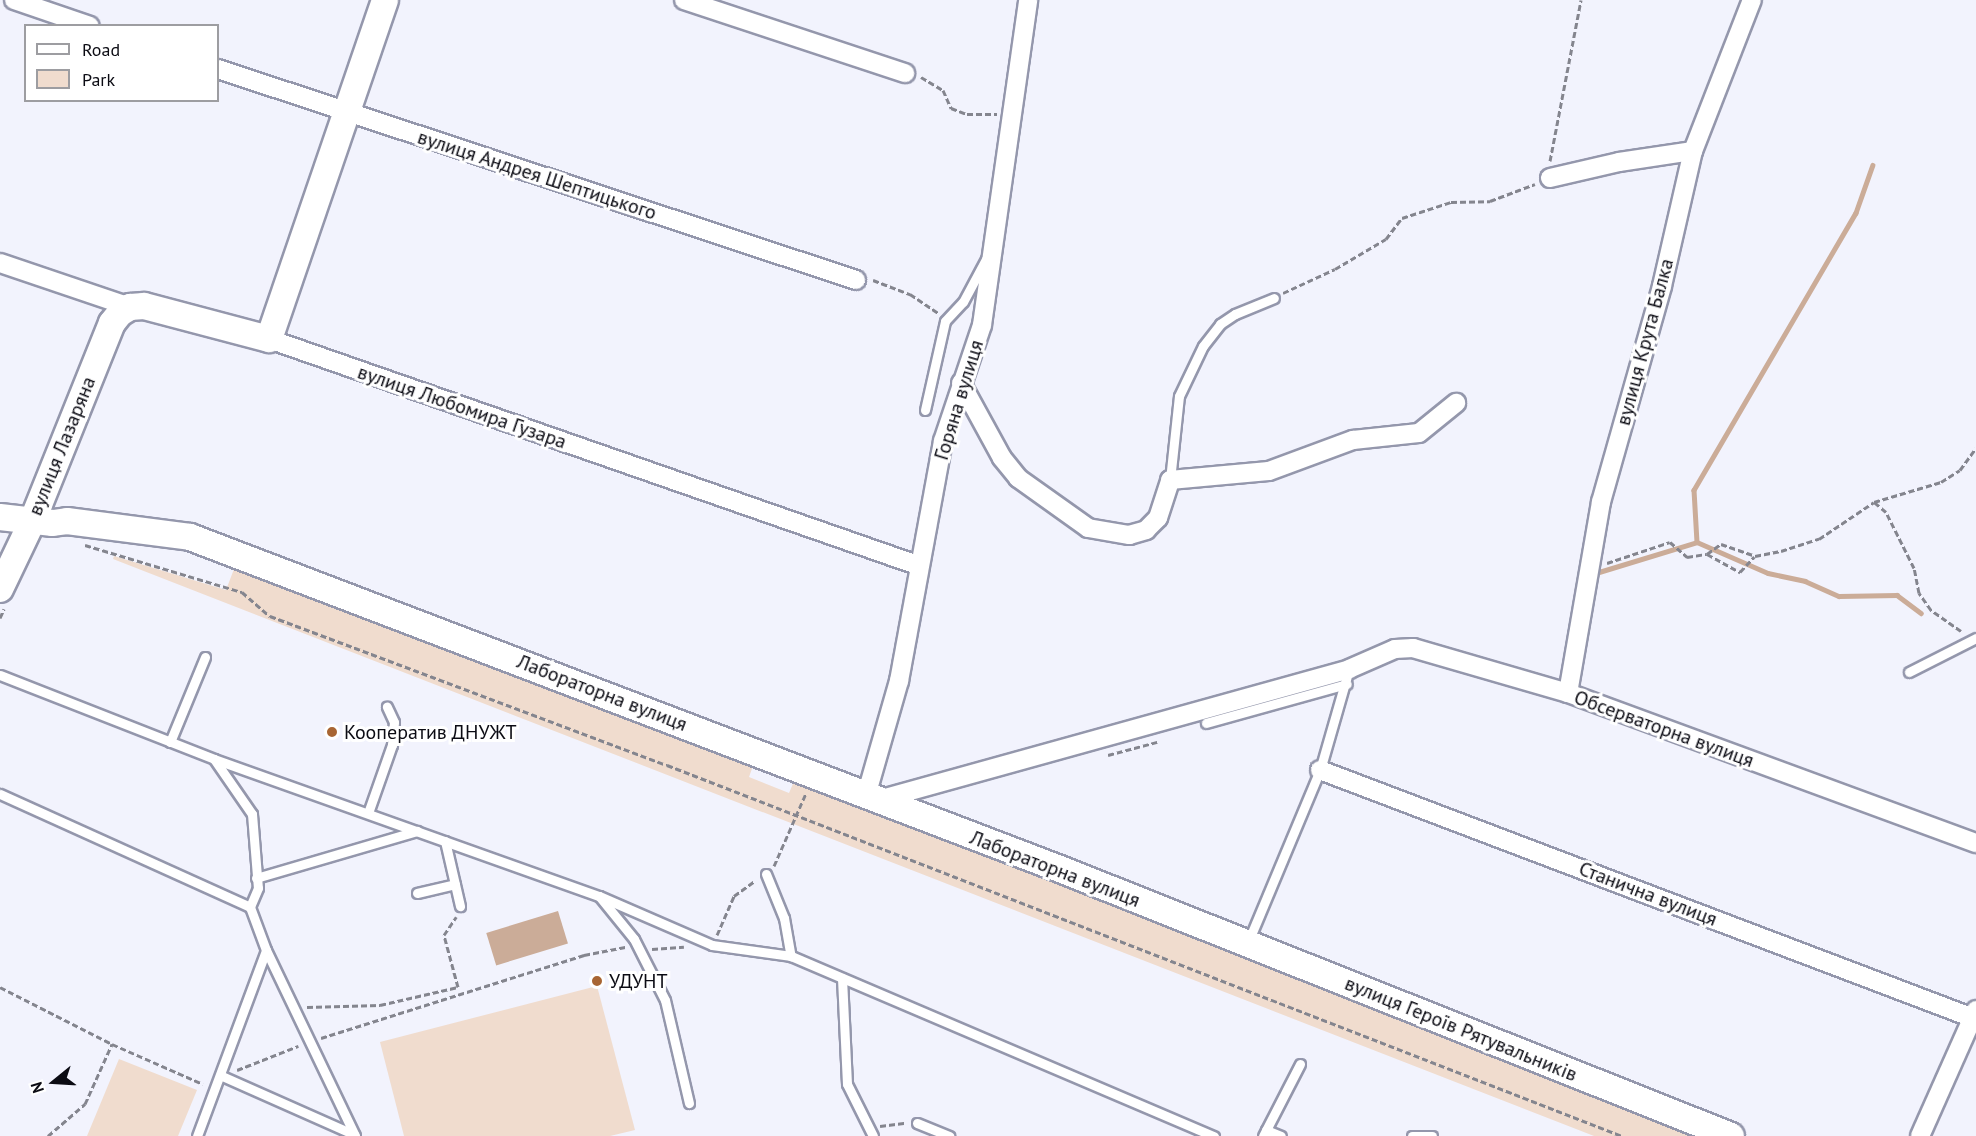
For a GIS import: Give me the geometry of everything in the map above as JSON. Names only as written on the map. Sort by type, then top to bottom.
[{"type":"main road","points":[[269,339],[385,0]]},
{"type":"main road","name":"вулиця Любомира Гузара","points":[[130,307],[157,309],[269,339]]},
{"type":"main road","name":"вулиця Лазаряна","points":[[0,589],[32,522],[112,322],[130,307]]},
{"type":"main road","name":"Лабораторна вулиця","points":[[0,517],[32,522],[67,521],[190,537],[1191,922]]},
{"type":"main road","name":"вулиця Героїв Рятувальників","points":[[1191,922],[1731,1136]]},
{"type":"street","points":[[14,0],[84,24]]},
{"type":"street","points":[[684,0],[905,73]]},
{"type":"street","name":"Горяна вулиця","points":[[872,798],[899,681],[943,441],[982,325],[1010,114],[1028,0]]},
{"type":"street","name":"вулиця Крута Балка","points":[[1568,693],[1601,502],[1662,286],[1693,151],[1752,0]]},
{"type":"street","name":"вулиця Андрея Шептицького","points":[[219,69],[856,280]]},
{"type":"street","points":[[1550,178],[1619,162],[1693,151]]},
{"type":"street","name":"вулиця Любомира Гузара","points":[[0,263],[130,307]]},
{"type":"street","name":"вулиця Любомира Гузара","points":[[269,339],[920,566]]},
{"type":"street","points":[[961,383],[1002,458],[1018,478],[1088,528],[1129,535],[1146,530],[1158,518],[1170,480],[1269,471],[1353,440],[1419,433],[1456,403]]},
{"type":"street","name":"Обсерваторна вулиця","points":[[1348,676],[1377,654],[1413,648],[1568,693],[1976,843]]},
{"type":"street","points":[[872,798],[1348,676]]},
{"type":"street","name":"Станична вулиця","points":[[1320,770],[1975,1016]]},
{"type":"street","points":[[1921,1133],[1975,1016]]},
{"type":"lane","points":[[925,410],[945,321],[963,302],[991,250]]},
{"type":"lane","points":[[1170,480],[1179,396],[1203,346],[1220,324],[1235,314],[1274,298]]},
{"type":"lane","points":[[1909,672],[1972,635]]},
{"type":"lane","points":[[170,742],[205,657]]},
{"type":"lane","points":[[0,675],[214,759],[599,896],[712,945],[791,956],[1214,1136]]},
{"type":"lane","points":[[1206,723],[1348,676]]},
{"type":"lane","points":[[1247,944],[1320,770],[1348,676]]},
{"type":"lane","points":[[368,813],[392,745],[394,722],[387,707]]},
{"type":"lane","points":[[214,759],[252,814],[258,888],[250,907],[266,950],[355,1136]]},
{"type":"lane","points":[[0,794],[250,907]]},
{"type":"lane","points":[[256,878],[417,831]]},
{"type":"lane","points":[[445,841],[460,906]]},
{"type":"lane","points":[[766,874],[784,918],[791,956]]},
{"type":"lane","points":[[417,893],[455,884]]},
{"type":"lane","points":[[599,896],[639,950],[665,1000],[689,1103]]},
{"type":"lane","points":[[197,1136],[222,1076],[266,950]]},
{"type":"lane","points":[[842,978],[847,1084],[873,1136]]},
{"type":"lane","points":[[1281,1136],[1265,1133],[1300,1064]]},
{"type":"lane","points":[[222,1076],[355,1136]]},
{"type":"lane","points":[[917,1123],[949,1136]]},
{"type":"lane","points":[[1412,1136],[1431,1136]]},
{"type":"path","points":[[1274,298],[1386,239],[1402,218],[1451,202],[1490,201],[1550,178],[1550,147],[1581,0]]},
{"type":"path","points":[[905,73],[929,79],[943,90],[951,108],[967,114],[1010,114]]},
{"type":"path","points":[[856,280],[879,280],[932,306],[945,321]]},
{"type":"path","points":[[1707,554],[1742,570],[1754,557],[1819,539],[1874,502],[1941,482],[1960,470],[1976,448]]},
{"type":"path","points":[[1874,502],[1886,512],[1914,568],[1920,593],[1931,610],[1953,628],[1972,635]]},
{"type":"path","points":[[1591,562],[1608,563],[1670,542],[1687,557],[1707,554],[1721,544],[1754,557]]},
{"type":"path","points":[[79,543],[242,592],[270,616],[1622,1136]]},
{"type":"path","points":[[222,1076],[311,1041],[618,945],[639,950],[712,945],[734,896],[773,869],[805,795]]},
{"type":"path","points":[[293,1007],[380,1005],[458,987],[444,935],[460,906]]},
{"type":"path","points":[[0,987],[112,1044],[216,1089]]},
{"type":"path","points":[[48,1136],[85,1104],[112,1044]]},
{"type":"path","points":[[883,1124],[917,1123]]},
{"type":"green space","points":[[114,556],[226,590],[234,569],[754,763],[749,777],[789,793],[795,779],[1713,1136],[1594,1136],[113,559]]},
{"type":"green space","points":[[597,986],[635,1130],[610,1136],[404,1136],[380,1042]]},
{"type":"green space","points":[[119,1059],[197,1090],[178,1136],[87,1136]]},
{"type":"shaded area","points":[[558,911],[568,944],[496,965],[486,933]]},
{"type":"waterway","points":[[1873,165],[1856,213],[1694,490],[1697,542],[1768,573],[1805,581],[1839,596],[1897,595],[1921,613]]},
{"type":"waterway","points":[[1599,572],[1697,542]]},
{"type":"place","name":"Кооператив ДНУЖТ","points":[[332,732]]},
{"type":"place","name":"УДУНТ","points":[[597,981]]}]
